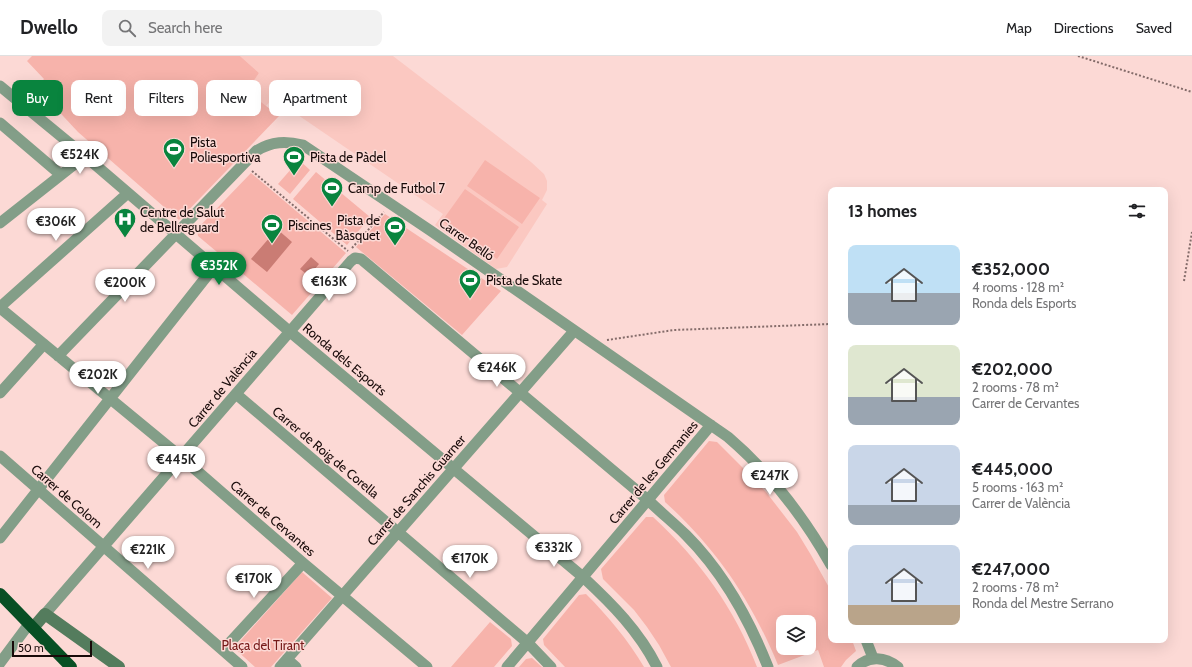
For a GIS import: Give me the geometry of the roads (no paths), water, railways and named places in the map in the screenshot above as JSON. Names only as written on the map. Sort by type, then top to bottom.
[{"type":"highway","points":[[0,594],[71,667]]},
{"type":"street","name":"Ronda dels Esports","points":[[0,86],[85,156],[289,331],[583,577],[616,608],[637,633],[657,667]]},
{"type":"street","points":[[0,123],[61,175]]},
{"type":"street","name":"Carrer Belló","points":[[176,235],[244,164],[263,147],[281,142],[303,145],[711,425],[744,450],[764,472],[800,517],[828,560]]},
{"type":"street","points":[[0,223],[85,156]]},
{"type":"street","points":[[0,308],[128,193]]},
{"type":"street","points":[[58,356],[176,235]]},
{"type":"street","name":"Carrer de València","points":[[31,626],[45,614],[104,547],[351,261],[352,255],[361,259],[520,393]]},
{"type":"street","points":[[0,538],[214,267]]},
{"type":"street","name":"Carrer de Cervantes","points":[[0,308],[181,457],[427,667]]},
{"type":"street","name":"Carrer de Sanchis Guarner","points":[[283,663],[574,331]]},
{"type":"street","points":[[0,393],[44,344]]},
{"type":"street","points":[[520,393],[648,500],[686,536],[706,558],[726,584],[743,612],[768,667]]},
{"type":"street","name":"Carrer de Roig de Corella","points":[[236,394],[528,644],[551,667]]},
{"type":"street","name":"Carrer de les Germanies","points":[[507,667],[528,644],[711,425]]},
{"type":"street","name":"Carrer de Colom","points":[[0,456],[242,667]]},
{"type":"street","points":[[223,650],[303,562]]},
{"type":"street","points":[[45,614],[119,667]]},
{"type":"street","points":[[0,663],[31,626]]},
{"type":"street","points":[[867,643],[873,658]]},
{"type":"street","points":[[857,667],[864,661],[873,658],[886,660],[898,667]]},
{"type":"street","points":[[283,663],[296,667]]},
{"type":"place","name":"Pista Poliesportiva","points":[[174,168]]},
{"type":"place","name":"Pista de Pàdel","points":[[294,176]]},
{"type":"place","name":"Camp de Futbol 7","points":[[332,208]]},
{"type":"place","name":"Centre de Salut de Bellreguard","points":[[125,238]]},
{"type":"place","name":"Piscines","points":[[272,244]]},
{"type":"place","name":"Pista de Bàsquet","points":[[395,246]]},
{"type":"place","name":"Pista de Skate","points":[[470,300]]},
{"type":"park label","name":"Plaça del Tirant","points":[[263,645]]}]
